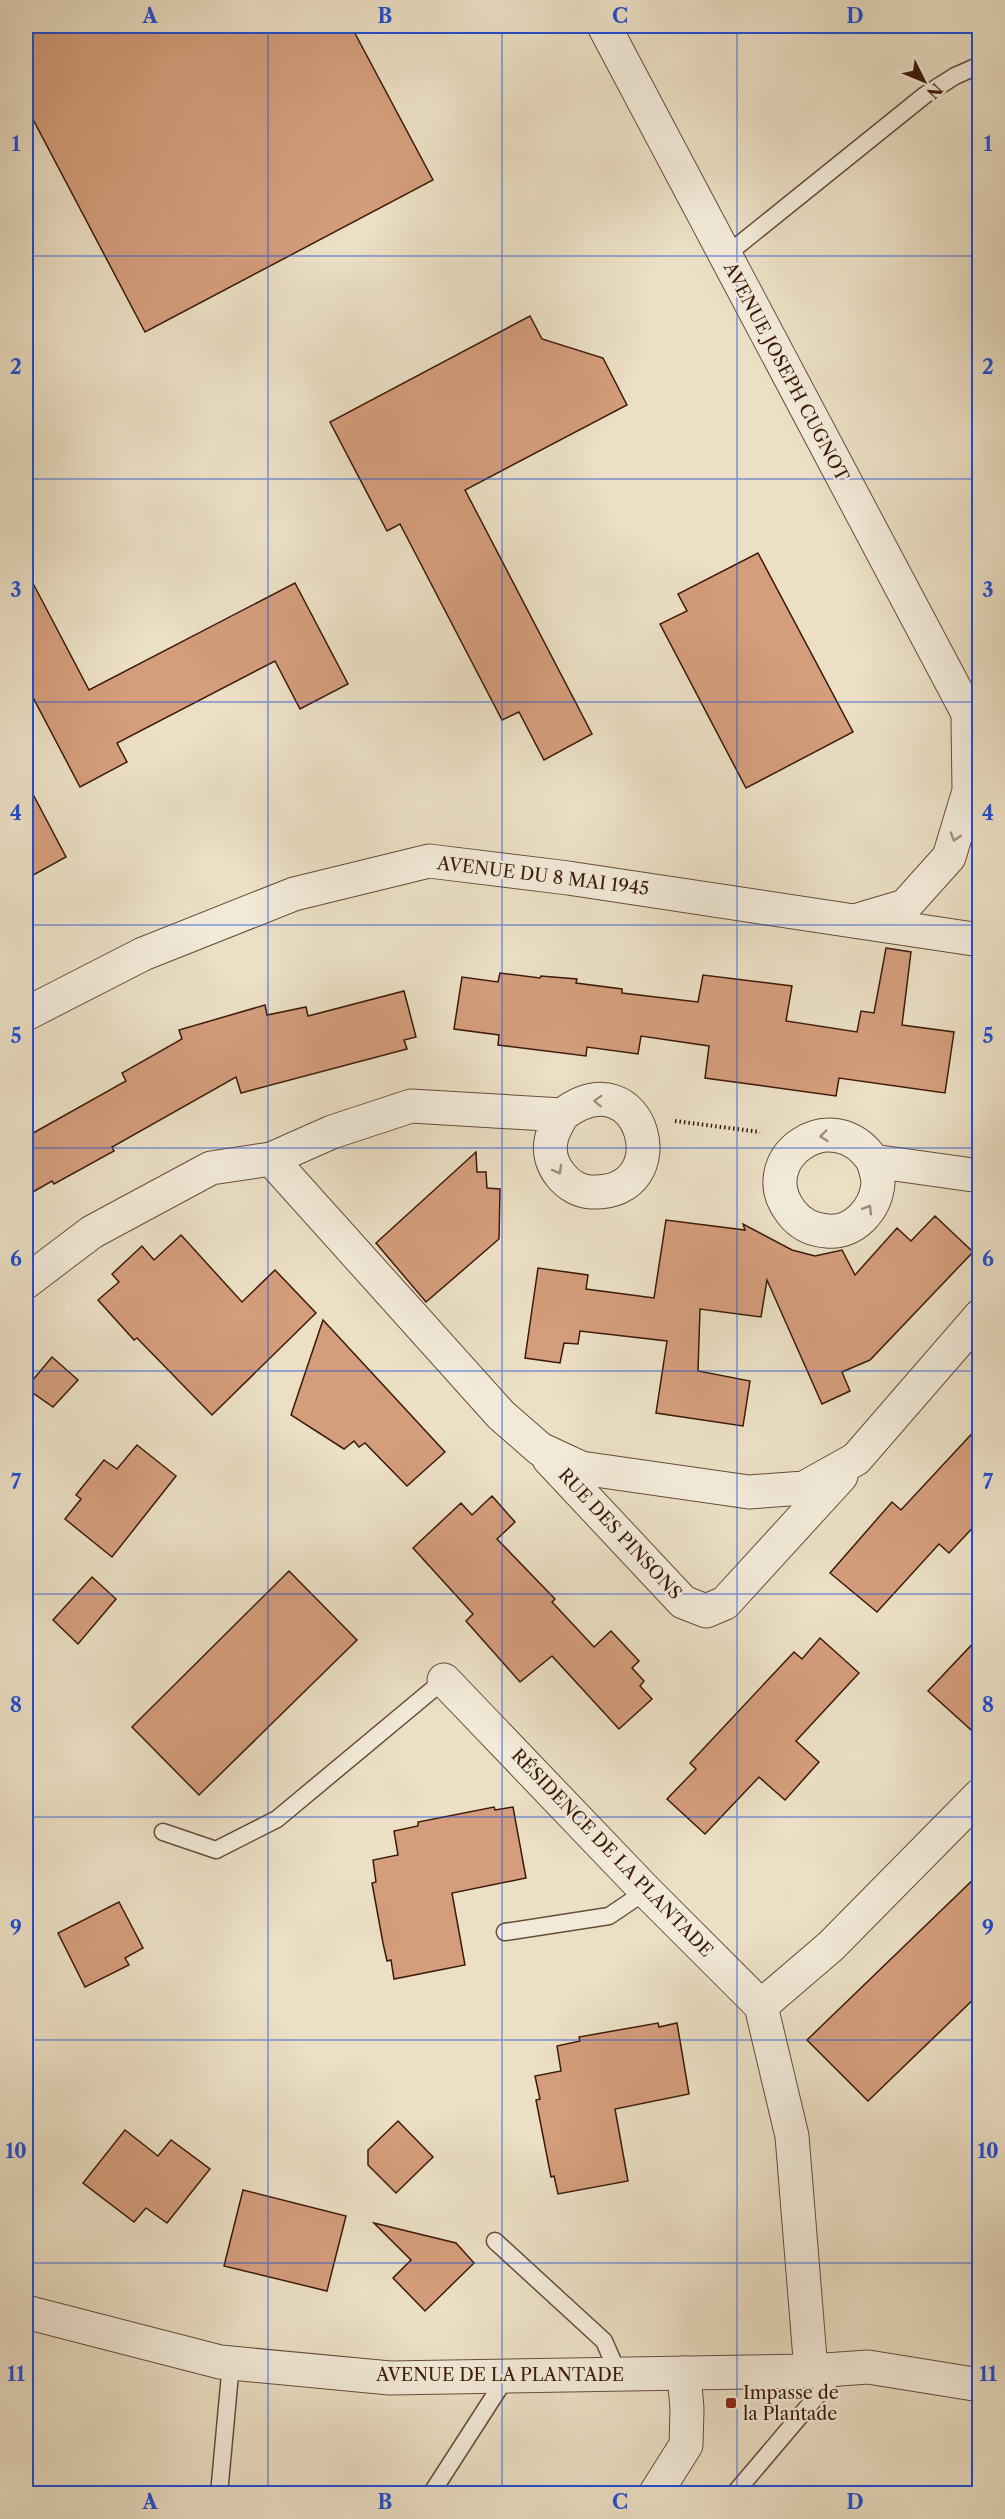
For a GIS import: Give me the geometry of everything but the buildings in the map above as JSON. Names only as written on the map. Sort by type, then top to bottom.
[{"type":"street","name":"AVENUE JOSEPH CUGNOT","points":[[604,26],[974,727],[969,791],[949,857],[905,906],[854,921]]},
{"type":"street","name":"AVENUE DU 8 MAI 1945","points":[[26,1014],[143,954],[294,894],[429,861],[568,878],[980,940]]},
{"type":"street","points":[[596,1099],[617,1103],[633,1116],[641,1128],[644,1144],[641,1164],[625,1184],[604,1193],[583,1192],[565,1182],[554,1166],[550,1142],[562,1115],[578,1103],[596,1099]]},
{"type":"street","points":[[26,1282],[92,1232],[211,1168],[271,1159],[332,1132],[411,1106],[562,1115]]},
{"type":"street","points":[[828,1134],[842,1136],[866,1150],[873,1161],[878,1181],[875,1198],[864,1218],[846,1229],[829,1232],[812,1228],[796,1219],[786,1205],[780,1180],[789,1154],[809,1139],[828,1134]]},
{"type":"street","name":"RUE DES PINSONS","points":[[271,1159],[501,1415],[540,1449],[683,1602],[705,1611],[725,1603],[856,1459],[980,1316]]},
{"type":"street","points":[[873,1161],[980,1176]]},
{"type":"street","name":"RUE DES PINSONS","points":[[540,1449],[581,1468],[749,1492],[804,1488],[856,1459]]},
{"type":"street","name":"RÉSIDENCE DE LA PLANTADE","points":[[444,1680],[761,2006]]},
{"type":"street","points":[[826,2370],[792,2136],[761,2006],[831,1946],[980,1795]]},
{"type":"street","name":"AVENUE DE LA PLANTADE","points":[[26,2312],[231,2363],[390,2378],[826,2370],[868,2367],[980,2385]]},
{"type":"street","points":[[655,2493],[686,2445],[687,2409],[684,2373]]},
{"type":"lane","points":[[725,256],[925,95],[955,76],[980,65]]},
{"type":"lane","name":"RÉSIDENCE DE LA PLANTADE","points":[[163,1832],[216,1850],[277,1819],[444,1680]]},
{"type":"lane","points":[[505,1932],[609,1916],[646,1890]]},
{"type":"lane","points":[[495,2241],[604,2341],[620,2374]]},
{"type":"lane","points":[[219,2493],[231,2363]]},
{"type":"lane","points":[[734,2493],[826,2370]]},
{"type":"lane","points":[[431,2493],[507,2376]]},
{"type":"path","points":[[633,1116],[809,1139]]},
{"type":"place","name":"Impasse de la Plantade","points":[[731,2403]]}]
